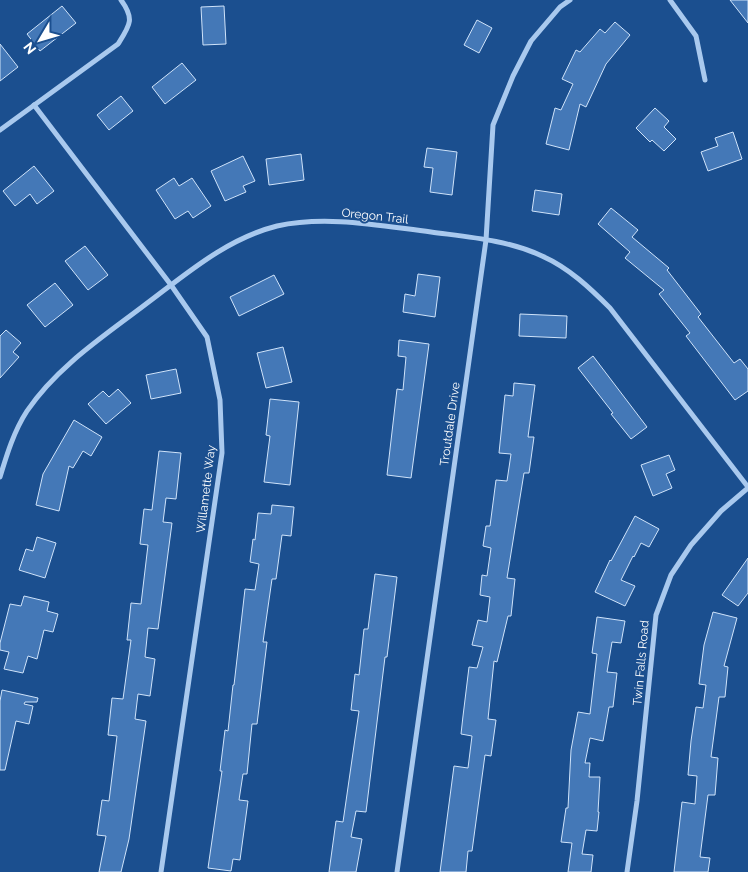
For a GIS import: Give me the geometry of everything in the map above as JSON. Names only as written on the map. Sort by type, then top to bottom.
[{"type":"street","points":[[0,130],[118,44],[130,26],[129,11],[121,0]]},
{"type":"street","name":"Troutdale Drive","points":[[398,872],[486,240],[493,125],[513,76],[531,41],[560,7],[570,0]]},
{"type":"street","points":[[670,0],[696,36],[705,80]]},
{"type":"street","name":"Willamette Way","points":[[34,105],[171,285],[207,337],[220,400],[222,453],[161,872]]},
{"type":"street","name":"Oregon Trail","points":[[0,477],[11,440],[27,411],[49,384],[92,345],[209,257],[246,236],[298,223],[324,222],[374,225],[486,240],[514,246],[542,256],[571,273],[610,308],[748,488]]},
{"type":"street","name":"Twin Falls Road","points":[[627,872],[637,801],[656,615],[671,575],[691,546],[721,511],[748,488]]},
{"type":"building","points":[[730,0],[748,0],[748,23]]},
{"type":"building","points":[[62,6],[76,23],[40,51],[27,34]]},
{"type":"building","points":[[224,6],[226,44],[203,45],[201,7]]},
{"type":"building","points":[[477,20],[492,28],[479,53],[464,45]]},
{"type":"building","points":[[615,22],[630,35],[606,64],[586,107],[580,104],[569,150],[546,144],[555,108],[561,110],[573,84],[562,79],[576,50],[580,52],[600,29],[605,33]]},
{"type":"building","points":[[0,44],[18,67],[0,81]]},
{"type":"building","points":[[182,63],[196,80],[165,104],[152,87]]},
{"type":"building","points":[[121,96],[133,111],[109,130],[97,115]]},
{"type":"building","points":[[655,108],[669,121],[664,127],[676,139],[664,151],[652,140],[650,142],[636,128]]},
{"type":"building","points":[[733,132],[742,159],[708,171],[701,152],[718,146],[715,138]]},
{"type":"building","points":[[427,148],[457,152],[452,195],[430,192],[433,168],[424,167]]},
{"type":"building","points":[[301,154],[304,180],[269,185],[266,159]]},
{"type":"building","points":[[243,156],[255,181],[243,186],[246,192],[225,201],[211,171]]},
{"type":"building","points":[[34,166],[54,191],[37,204],[30,194],[15,206],[3,191]]},
{"type":"building","points":[[174,178],[179,186],[192,178],[211,206],[193,218],[188,211],[175,219],[156,190]]},
{"type":"building","points":[[535,190],[562,194],[559,215],[532,211]]},
{"type":"building","points":[[611,208],[638,230],[632,237],[669,268],[667,270],[701,314],[698,317],[734,363],[740,359],[748,369],[748,391],[735,400],[686,336],[690,333],[659,294],[664,290],[625,258],[630,252],[598,224]]},
{"type":"building","points":[[85,246],[108,275],[88,290],[65,261]]},
{"type":"building","points":[[418,274],[440,277],[435,317],[403,312],[405,294],[415,296]]},
{"type":"building","points":[[274,275],[284,294],[239,316],[230,297]]},
{"type":"building","points":[[55,283],[73,305],[45,327],[27,305]]},
{"type":"building","points":[[520,314],[567,316],[566,338],[519,336]]},
{"type":"building","points":[[6,330],[21,343],[13,352],[19,357],[0,378],[0,336]]},
{"type":"building","points":[[399,340],[429,344],[411,478],[387,475],[397,389],[403,390],[406,357],[398,356]]},
{"type":"building","points":[[283,347],[292,382],[266,388],[257,353]]},
{"type":"building","points":[[593,356],[647,427],[631,439],[578,368]]},
{"type":"building","points":[[176,369],[181,393],[151,399],[146,375]]},
{"type":"building","points":[[514,383],[535,385],[528,437],[534,437],[529,473],[524,473],[507,578],[515,579],[511,616],[508,616],[497,662],[494,661],[488,719],[496,720],[491,756],[485,755],[472,851],[468,851],[466,872],[440,872],[454,766],[468,768],[472,736],[461,734],[469,667],[477,668],[483,647],[472,645],[478,620],[487,622],[490,597],[480,595],[482,575],[487,576],[491,548],[483,546],[486,526],[490,526],[496,480],[507,481],[511,454],[499,453],[505,395],[513,396]]},
{"type":"building","points":[[118,389],[131,403],[106,424],[88,404],[103,391],[109,397]]},
{"type":"building","points":[[270,399],[299,402],[290,485],[264,482],[270,436],[266,435]]},
{"type":"building","points":[[74,420],[102,437],[91,456],[83,451],[73,468],[69,466],[59,511],[36,505],[43,474]]},
{"type":"building","points":[[159,451],[181,453],[176,499],[166,498],[163,522],[172,523],[158,629],[148,628],[145,657],[155,659],[150,696],[138,694],[135,719],[146,721],[129,839],[121,872],[99,872],[106,836],[97,835],[102,800],[109,801],[117,736],[108,735],[112,698],[123,699],[131,640],[127,640],[131,603],[141,604],[148,545],[140,544],[144,509],[152,510]]},
{"type":"building","points":[[669,455],[675,470],[666,474],[672,488],[653,496],[641,465]]},
{"type":"building","points":[[272,505],[294,507],[291,536],[282,535],[276,579],[272,579],[263,642],[267,642],[257,724],[252,724],[247,774],[243,774],[239,800],[248,801],[240,860],[233,859],[231,871],[208,868],[222,771],[220,771],[225,730],[228,731],[245,589],[255,590],[259,564],[250,562],[253,539],[255,540],[258,513],[271,514]]},
{"type":"building","points":[[635,516],[659,529],[649,547],[641,543],[621,580],[635,586],[625,606],[595,592],[610,560]]},
{"type":"building","points":[[37,537],[56,543],[45,578],[19,570],[26,549],[33,551]]},
{"type":"building","points":[[748,558],[748,593],[738,606],[722,595]]},
{"type":"building","points":[[375,574],[397,577],[366,812],[356,811],[351,837],[362,839],[356,872],[329,872],[336,821],[343,822],[359,711],[351,710],[355,674],[359,675],[364,629],[368,629]]},
{"type":"building","points":[[24,596],[49,602],[47,611],[58,614],[53,632],[44,630],[37,659],[28,656],[23,673],[4,669],[9,652],[0,650],[0,643],[10,604],[21,606]]},
{"type":"building","points":[[713,612],[737,618],[724,666],[728,667],[725,697],[719,697],[711,757],[718,758],[715,795],[708,795],[700,857],[710,858],[708,872],[674,872],[682,802],[695,804],[697,776],[688,775],[691,741],[696,707],[703,708],[706,685],[699,684],[704,645]]},
{"type":"building","points":[[597,617],[625,621],[621,643],[612,642],[607,672],[617,673],[613,707],[609,707],[603,741],[590,738],[585,763],[590,763],[589,777],[600,777],[597,831],[586,830],[582,854],[593,855],[591,872],[568,872],[572,843],[561,842],[566,808],[568,808],[571,750],[578,712],[590,714],[597,654],[592,653]]},
{"type":"building","points":[[2,690],[38,698],[37,702],[25,702],[24,704],[33,706],[29,724],[16,721],[5,770],[0,770],[0,701]]}]
